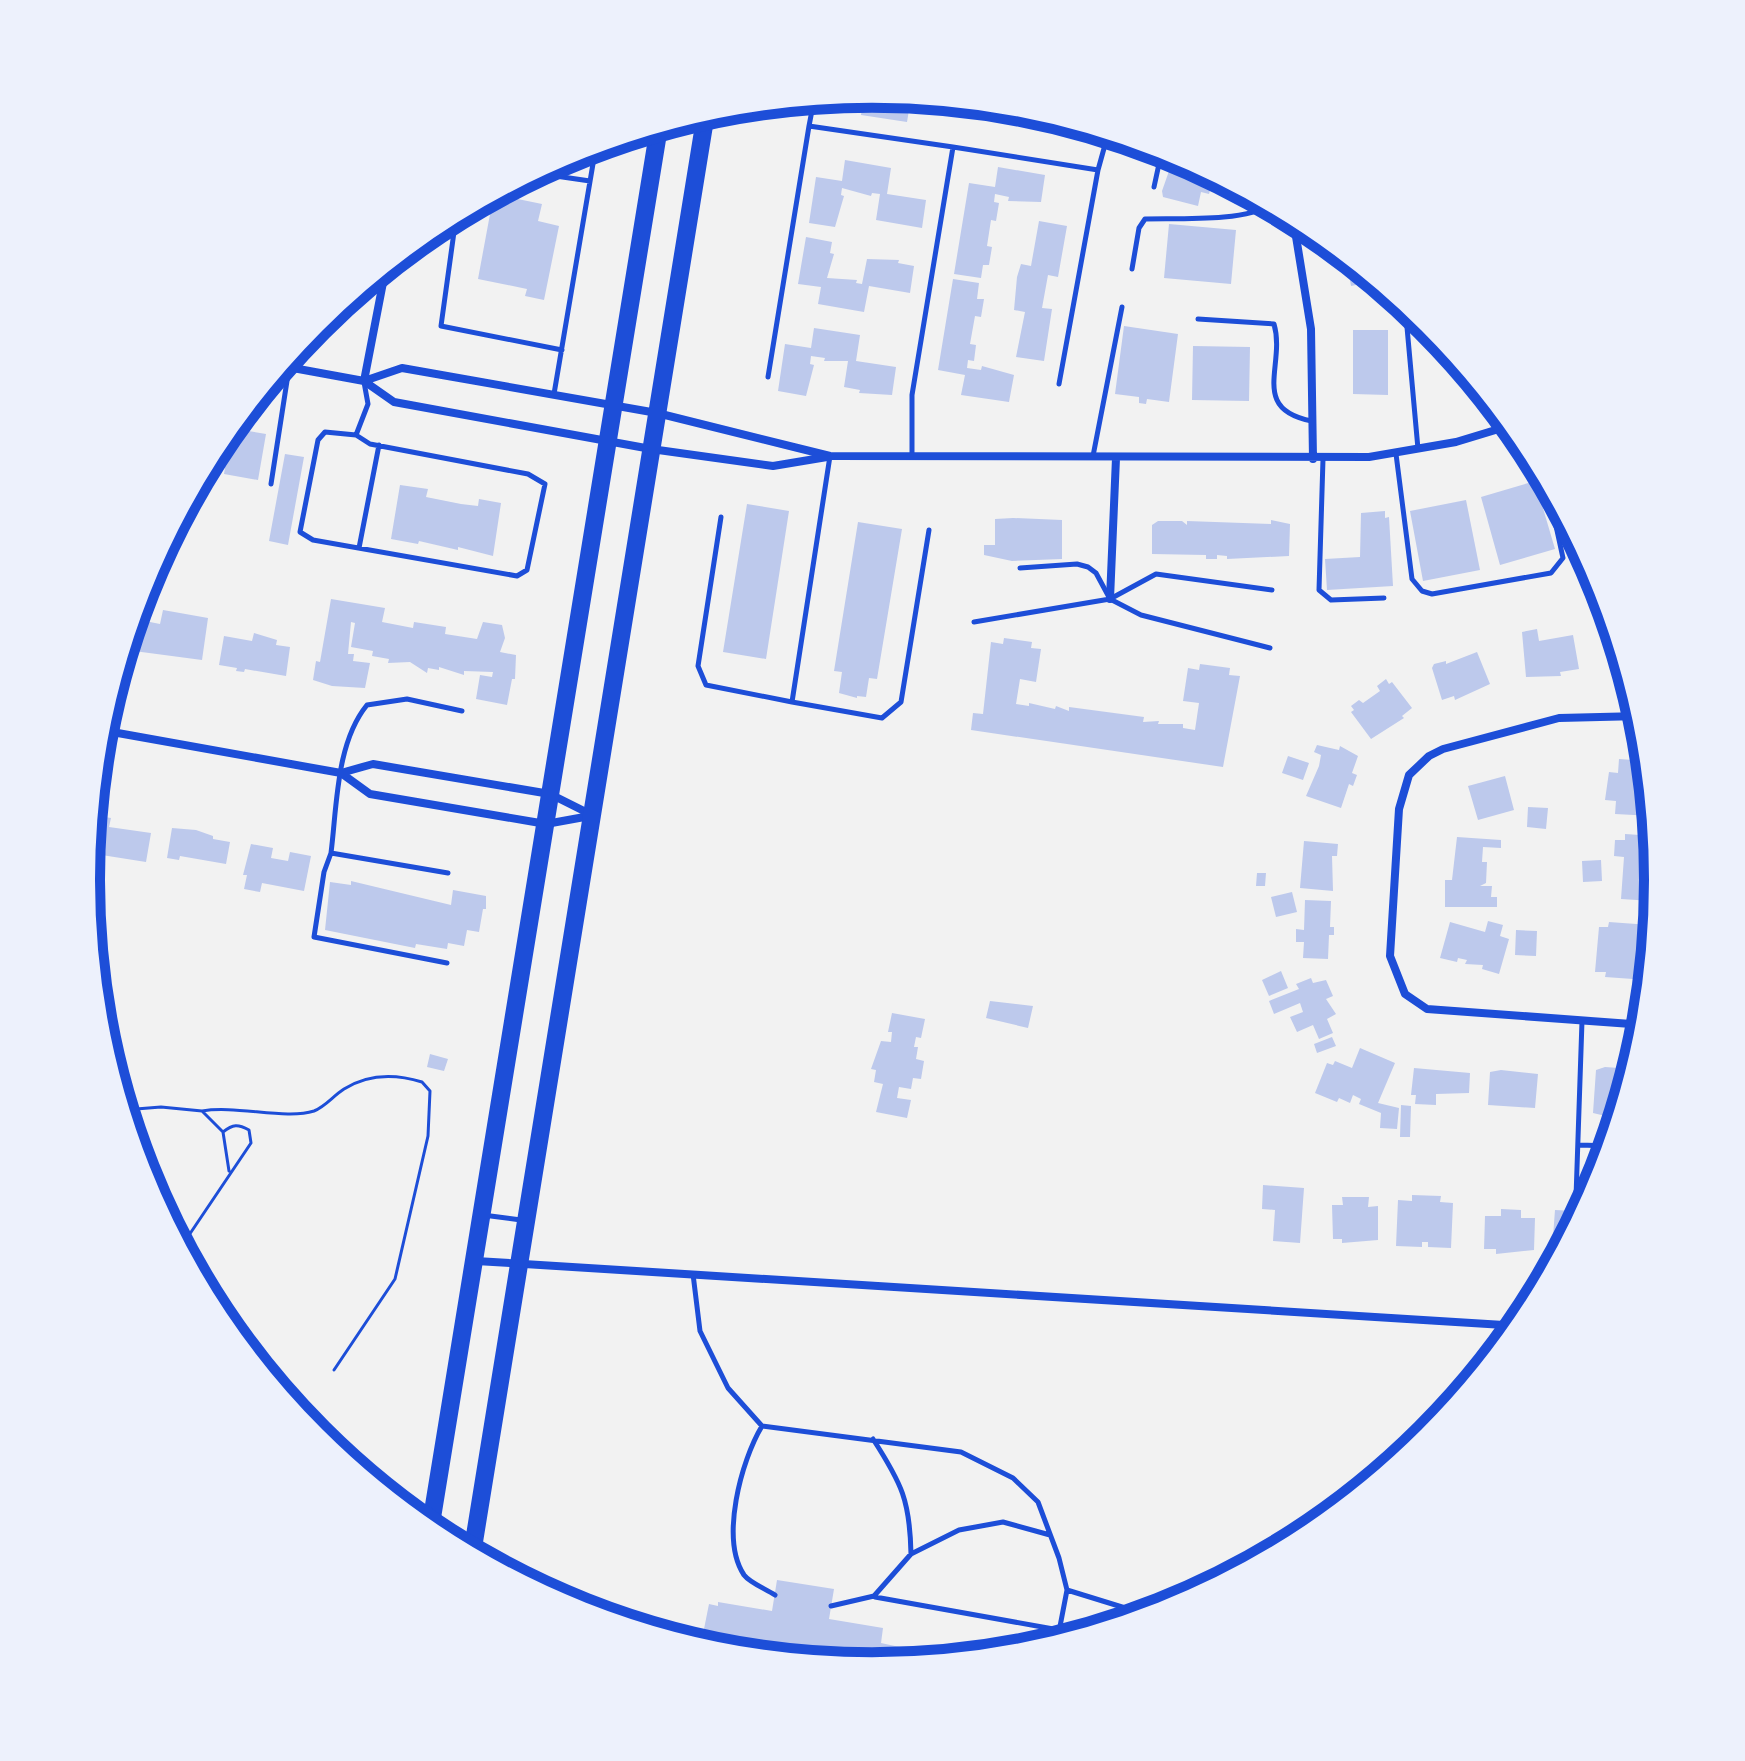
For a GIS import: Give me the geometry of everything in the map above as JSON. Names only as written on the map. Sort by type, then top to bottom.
[{"type":"main road","points":[[474,1542],[704,127]]},
{"type":"main road","points":[[432,1515],[657,139]]},
{"type":"street","points":[[1296,234],[1311,329],[1313,421],[1318,459]]},
{"type":"street","points":[[364,381],[383,284]]},
{"type":"street","points":[[294,368],[364,381],[394,402],[651,449],[773,466],[830,456],[1318,459],[1396,454],[1499,429]]},
{"type":"street","points":[[364,381],[402,368],[657,413],[830,456]]},
{"type":"street","points":[[1110,599],[1116,458]]},
{"type":"street","points":[[1627,716],[1559,718],[1443,749],[1417,765],[1402,792],[1390,956],[1405,994],[1427,1009],[1631,1024]]},
{"type":"street","points":[[115,732],[341,773],[370,794],[546,824],[592,816]]},
{"type":"street","points":[[341,773],[373,764],[550,794],[592,816]]},
{"type":"street","points":[[475,1261],[1504,1325]]},
{"type":"lane","points":[[768,377],[812,111]]},
{"type":"lane","points":[[809,126],[1098,170]]},
{"type":"lane","points":[[1059,384],[1105,144]]},
{"type":"lane","points":[[911,457],[912,395],[953,147]]},
{"type":"lane","points":[[554,394],[593,161]]},
{"type":"lane","points":[[1154,187],[1159,164]]},
{"type":"lane","points":[[557,176],[590,181]]},
{"type":"lane","points":[[1132,269],[1139,228],[1145,219],[1223,216],[1257,210]]},
{"type":"lane","points":[[454,232],[441,326],[562,350]]},
{"type":"lane","points":[[1093,457],[1122,307]]},
{"type":"lane","points":[[1198,319],[1274,324],[1277,335],[1274,396],[1284,411],[1313,421]]},
{"type":"lane","points":[[1407,323],[1418,450]]},
{"type":"lane","points":[[271,484],[284,380]]},
{"type":"lane","points":[[356,435],[368,404],[364,381]]},
{"type":"lane","points":[[325,432],[356,435],[379,445],[528,474],[545,484],[527,570],[517,576],[313,540],[300,532],[318,440],[325,432]]},
{"type":"lane","points":[[359,548],[379,445]]},
{"type":"lane","points":[[1396,454],[1412,579],[1422,591],[1432,594],[1551,573],[1559,567],[1563,558],[1554,518]]},
{"type":"lane","points":[[792,702],[830,456]]},
{"type":"lane","points":[[1318,459],[1319,590],[1331,600],[1384,598]]},
{"type":"lane","points":[[721,517],[698,666],[706,685],[882,718],[901,702],[929,530]]},
{"type":"lane","points":[[1020,568],[1077,564],[1088,567],[1096,573],[1110,599],[1141,615],[1270,648]]},
{"type":"lane","points":[[974,622],[1110,599],[1156,574],[1272,590]]},
{"type":"lane","points":[[447,963],[314,937],[324,872],[331,853],[341,773],[355,720],[367,705],[407,699],[462,711]]},
{"type":"lane","points":[[331,853],[448,873]]},
{"type":"lane","points":[[1576,1197],[1582,1021]]},
{"type":"lane","points":[[1580,1145],[1598,1146]]},
{"type":"lane","points":[[482,1215],[526,1220]]},
{"type":"lane","points":[[693,1273],[700,1331],[728,1388],[762,1426],[961,1452],[1013,1478],[1038,1502],[1052,1536],[1067,1590],[1059,1630]]},
{"type":"lane","points":[[762,1426],[749,1448],[735,1511],[733,1548],[745,1577],[775,1595]]},
{"type":"lane","points":[[873,1439],[896,1474],[910,1511],[911,1554]]},
{"type":"lane","points":[[874,1596],[911,1554],[959,1530],[1003,1522],[1052,1536]]},
{"type":"lane","points":[[1067,1590],[1130,1609]]},
{"type":"lane","points":[[831,1606],[874,1596],[1059,1630]]},
{"type":"path","points":[[136,1109],[161,1107],[202,1111],[223,1108],[295,1114],[313,1111],[343,1090],[383,1075],[422,1082],[430,1091],[428,1136],[395,1279],[334,1370]]},
{"type":"path","points":[[202,1111],[223,1132],[229,1171]]},
{"type":"path","points":[[188,1237],[210,1207],[229,1171],[251,1143],[249,1130],[241,1125],[231,1126],[223,1132]]},
{"type":"building","points":[[862,108],[909,109],[907,122],[861,115]]},
{"type":"building","points":[[1014,121],[1059,131],[1059,132],[1013,125]]},
{"type":"building","points":[[845,160],[891,168],[887,194],[926,200],[922,228],[876,220],[880,194],[872,193],[871,196],[842,188],[841,195],[844,196],[835,227],[809,223],[816,177],[842,181]]},
{"type":"building","points":[[1165,166],[1211,187],[1209,194],[1201,192],[1198,206],[1163,197],[1169,171],[1164,169]]},
{"type":"building","points":[[998,167],[1045,175],[1041,202],[1008,201],[1009,197],[995,194],[994,202],[999,203],[996,221],[991,220],[987,246],[992,247],[989,265],[983,265],[981,278],[954,274],[969,183],[995,187]]},
{"type":"building","points":[[512,198],[542,204],[538,221],[559,226],[544,300],[525,296],[527,289],[478,279],[491,208]]},
{"type":"building","points":[[1039,221],[1067,226],[1058,277],[1048,275],[1042,308],[1052,309],[1044,361],[1016,357],[1025,312],[1014,310],[1017,277],[1021,264],[1031,266]]},
{"type":"building","points":[[1169,224],[1236,230],[1231,284],[1164,278]]},
{"type":"building","points":[[806,237],[832,242],[830,253],[834,254],[827,278],[857,280],[856,283],[862,284],[867,259],[899,260],[898,263],[914,266],[910,293],[869,286],[864,312],[818,304],[821,287],[798,284]]},
{"type":"building","points":[[1349,273],[1362,284],[1351,286]]},
{"type":"building","points":[[953,279],[979,283],[977,299],[984,299],[981,317],[975,316],[970,344],[976,345],[974,361],[968,360],[967,368],[981,370],[982,366],[1014,375],[1009,402],[961,395],[965,375],[938,370]]},
{"type":"building","points":[[1124,326],[1178,334],[1169,402],[1147,399],[1146,404],[1139,403],[1139,397],[1115,394]]},
{"type":"building","points":[[814,328],[860,335],[856,361],[896,367],[892,395],[859,393],[860,390],[844,387],[848,361],[824,361],[825,358],[811,356],[810,364],[814,365],[806,396],[778,391],[785,344],[811,348]]},
{"type":"building","points":[[1353,330],[1388,330],[1388,395],[1353,394]]},
{"type":"building","points":[[1193,346],[1250,347],[1249,401],[1192,400]]},
{"type":"building","points":[[245,430],[266,434],[258,480],[224,474],[227,456]]},
{"type":"building","points":[[285,454],[304,457],[288,545],[269,541]]},
{"type":"building","points":[[1534,481],[1555,549],[1500,565],[1481,497]]},
{"type":"building","points":[[400,485],[428,489],[426,497],[461,504],[478,506],[479,499],[501,503],[493,556],[458,547],[458,550],[419,541],[418,544],[391,539]]},
{"type":"building","points":[[1466,500],[1480,570],[1423,581],[1410,511]]},
{"type":"building","points":[[747,504],[789,511],[766,659],[723,652]]},
{"type":"building","points":[[1385,511],[1385,518],[1389,517],[1393,586],[1327,590],[1325,559],[1360,557],[1361,513]]},
{"type":"building","points":[[995,519],[1062,520],[1062,559],[1012,561],[984,555],[984,545],[995,545]]},
{"type":"building","points":[[1271,520],[1290,524],[1289,556],[1227,559],[1227,556],[1217,555],[1217,559],[1206,559],[1206,555],[1152,554],[1152,525],[1158,521],[1182,521],[1187,525],[1187,521],[1271,524]]},
{"type":"building","points":[[858,522],[902,529],[877,679],[869,678],[866,697],[857,698],[839,693],[842,672],[834,671]]},
{"type":"building","points":[[1590,596],[1597,613],[1591,613]]},
{"type":"building","points":[[331,599],[385,608],[382,622],[413,628],[414,622],[446,627],[445,634],[477,639],[483,622],[502,625],[505,638],[500,652],[516,655],[515,679],[512,679],[507,705],[476,699],[480,675],[492,677],[493,672],[464,671],[464,675],[439,667],[439,670],[428,668],[427,673],[410,662],[388,663],[389,659],[372,656],[373,651],[351,647],[355,623],[351,622],[348,654],[354,654],[353,661],[370,663],[365,688],[332,686],[313,680],[316,661],[320,662]]},
{"type":"building","points":[[163,610],[208,618],[202,660],[135,651],[145,621],[160,624]]},
{"type":"building","points":[[1537,629],[1539,641],[1573,635],[1579,669],[1560,672],[1561,676],[1526,677],[1522,632]]},
{"type":"building","points":[[254,633],[277,640],[276,645],[290,647],[286,676],[245,669],[244,672],[236,671],[237,668],[219,665],[224,636],[252,641]]},
{"type":"building","points":[[1004,638],[1032,642],[1031,648],[1041,649],[1036,682],[1020,679],[1016,704],[1144,717],[1143,722],[1183,724],[1183,728],[1195,730],[1199,703],[1183,701],[1188,668],[1199,670],[1200,664],[1230,668],[1229,675],[1240,676],[1223,767],[971,730],[973,713],[983,714],[991,642],[1003,644]]},
{"type":"building","points":[[1477,652],[1490,684],[1455,700],[1454,696],[1442,700],[1432,668],[1434,664],[1446,661],[1446,664]]},
{"type":"building","points":[[1386,679],[1389,684],[1392,682],[1412,708],[1402,716],[1404,718],[1371,739],[1351,712],[1354,710],[1351,706],[1359,700],[1363,703],[1380,691],[1377,686]]},
{"type":"building","points":[[1317,745],[1339,750],[1340,746],[1358,756],[1352,773],[1357,775],[1353,786],[1349,784],[1341,808],[1306,796],[1319,766],[1321,755],[1314,752]]},
{"type":"building","points":[[1288,756],[1309,763],[1303,780],[1282,773]]},
{"type":"building","points":[[1619,759],[1635,760],[1642,815],[1615,814],[1616,801],[1605,800],[1609,772],[1618,773]]},
{"type":"building","points":[[1505,776],[1514,810],[1478,820],[1468,786]]},
{"type":"building","points":[[1528,807],[1548,808],[1546,829],[1527,827]]},
{"type":"building","points":[[103,817],[111,818],[109,827],[151,833],[146,862],[101,855]]},
{"type":"building","points":[[172,828],[196,830],[213,836],[213,839],[230,842],[226,864],[180,856],[179,860],[167,858]]},
{"type":"building","points":[[1625,834],[1643,835],[1644,900],[1621,899],[1624,857],[1614,856],[1615,840],[1625,840]]},
{"type":"building","points":[[1457,837],[1501,840],[1501,848],[1483,847],[1482,862],[1487,862],[1486,883],[1480,886],[1492,886],[1491,897],[1497,897],[1497,907],[1445,907],[1445,880],[1452,880]]},
{"type":"building","points":[[1304,841],[1338,844],[1337,856],[1332,856],[1333,891],[1300,888]]},
{"type":"building","points":[[251,844],[273,848],[271,858],[288,861],[290,852],[311,856],[304,891],[262,883],[260,892],[244,889],[247,875],[243,875]]},
{"type":"building","points":[[1601,860],[1602,881],[1583,882],[1582,861]]},
{"type":"building","points":[[1257,873],[1266,873],[1265,886],[1256,886]]},
{"type":"building","points":[[351,881],[451,905],[453,890],[486,896],[486,909],[483,909],[479,932],[467,930],[464,946],[448,943],[447,949],[416,944],[415,948],[325,930],[330,882],[351,885]]},
{"type":"building","points":[[1292,892],[1297,912],[1276,917],[1271,897]]},
{"type":"building","points":[[1305,900],[1331,901],[1330,927],[1334,927],[1334,935],[1329,935],[1328,959],[1303,958],[1304,942],[1296,942],[1296,929],[1304,930]]},
{"type":"building","points":[[1488,921],[1503,925],[1500,936],[1509,939],[1499,974],[1482,969],[1483,965],[1465,964],[1467,960],[1458,958],[1457,962],[1440,958],[1450,922],[1485,932]]},
{"type":"building","points":[[1609,922],[1643,925],[1638,979],[1605,977],[1606,972],[1595,972],[1599,927],[1608,927]]},
{"type":"building","points":[[1516,930],[1537,931],[1536,956],[1515,955]]},
{"type":"building","points":[[1281,971],[1288,988],[1269,996],[1262,980]]},
{"type":"building","points":[[1311,978],[1313,983],[1326,980],[1333,996],[1326,999],[1336,1014],[1327,1019],[1333,1033],[1319,1039],[1313,1025],[1297,1032],[1290,1017],[1303,1012],[1300,1003],[1274,1014],[1269,1001],[1299,989],[1296,984]]},
{"type":"building","points":[[990,1001],[1033,1006],[1028,1028],[986,1018]]},
{"type":"building","points":[[892,1013],[925,1019],[921,1038],[916,1037],[914,1047],[918,1047],[916,1059],[924,1061],[921,1079],[913,1078],[911,1089],[899,1087],[897,1098],[911,1100],[907,1118],[876,1112],[883,1084],[874,1082],[876,1070],[871,1069],[881,1041],[891,1042],[892,1032],[888,1032]]},
{"type":"building","points":[[1332,1037],[1336,1046],[1317,1053],[1314,1044]]},
{"type":"building","points":[[1360,1048],[1395,1063],[1378,1103],[1399,1108],[1397,1129],[1380,1128],[1381,1113],[1359,1104],[1361,1099],[1353,1095],[1350,1103],[1339,1098],[1337,1102],[1315,1093],[1327,1063],[1333,1065],[1335,1061],[1352,1068]]},
{"type":"building","points":[[430,1054],[448,1059],[444,1071],[427,1067]]},
{"type":"building","points":[[1414,1068],[1470,1073],[1469,1093],[1436,1094],[1436,1105],[1415,1104],[1416,1095],[1411,1095]]},
{"type":"building","points":[[1622,1068],[1608,1117],[1593,1113],[1596,1070]]},
{"type":"building","points":[[1501,1070],[1538,1074],[1535,1108],[1488,1105],[1490,1072]]},
{"type":"building","points":[[1401,1105],[1411,1106],[1410,1137],[1400,1137]]},
{"type":"building","points":[[1263,1185],[1304,1188],[1300,1243],[1273,1241],[1275,1210],[1262,1209]]},
{"type":"building","points":[[1412,1195],[1441,1196],[1440,1202],[1453,1203],[1451,1248],[1428,1247],[1428,1242],[1422,1242],[1422,1247],[1396,1246],[1398,1200],[1412,1201]]},
{"type":"building","points":[[1342,1197],[1369,1197],[1368,1207],[1378,1206],[1378,1240],[1342,1243],[1342,1239],[1333,1239],[1332,1205],[1343,1205]]},
{"type":"building","points":[[1501,1209],[1521,1210],[1521,1218],[1535,1218],[1534,1250],[1496,1254],[1496,1249],[1484,1249],[1485,1216],[1501,1216]]},
{"type":"building","points":[[1555,1210],[1570,1211],[1557,1237],[1553,1237]]},
{"type":"building","points":[[777,1580],[834,1589],[829,1619],[883,1628],[881,1643],[919,1651],[822,1651],[703,1634],[709,1604],[718,1606],[718,1602],[772,1611]]}]
